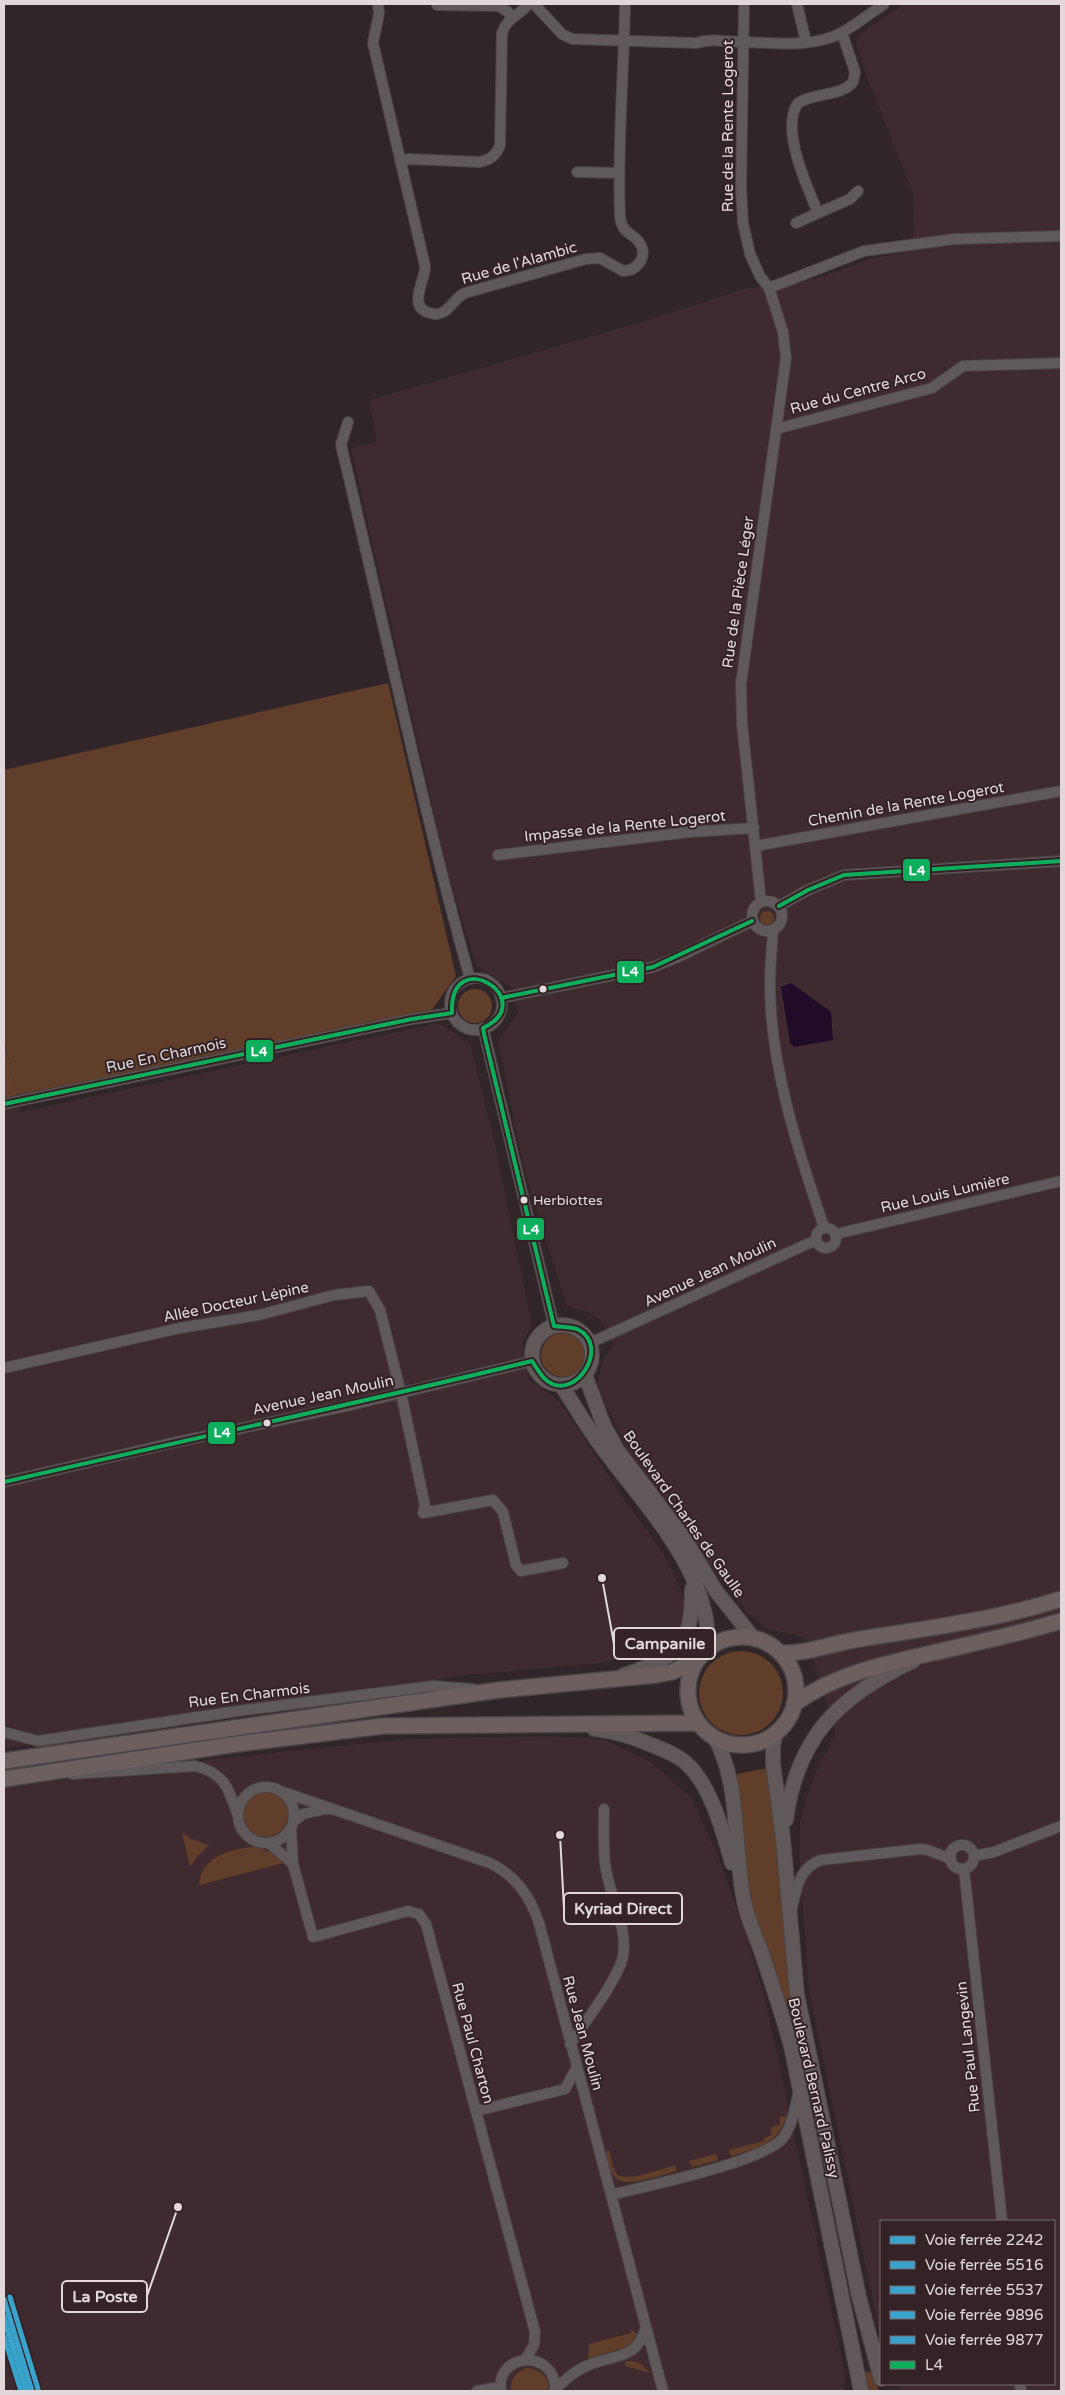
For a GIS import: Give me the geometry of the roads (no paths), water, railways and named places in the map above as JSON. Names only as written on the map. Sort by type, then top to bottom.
[{"type":"main road","points":[[568,1325],[582,1331],[590,1343],[592,1360],[585,1375],[574,1383],[561,1385],[548,1382],[538,1374],[532,1361],[532,1347],[540,1334],[554,1326],[568,1325]]},
{"type":"main road","name":"Boulevard Charles de Gaulle","points":[[585,1375],[604,1426],[618,1451],[684,1538],[716,1591],[754,1639]]},
{"type":"main road","name":"Boulevard Charles de Gaulle","points":[[561,1385],[596,1440],[636,1490],[681,1555],[692,1575],[707,1625],[703,1655]]},
{"type":"main road","name":"Boulevard Charles de Gaulle","points":[[606,1681],[637,1671],[671,1655],[686,1637],[692,1614],[692,1575]]},
{"type":"main road","points":[[780,1653],[805,1652],[843,1642],[987,1620],[1061,1600]]},
{"type":"main road","points":[[794,1704],[826,1684],[870,1668],[1017,1634],[1061,1621]]},
{"type":"main road","points":[[4,1761],[499,1690],[606,1681],[672,1672],[703,1655],[722,1641],[738,1637],[754,1639],[768,1644],[780,1653],[788,1664],[794,1676],[796,1690],[794,1704],[788,1720],[776,1732],[762,1741],[746,1745],[730,1744],[714,1738],[698,1723],[690,1705],[688,1685],[691,1672],[703,1655]]},
{"type":"main road","points":[[783,1838],[792,1785],[800,1762],[812,1738],[848,1699],[868,1684],[930,1653]]},
{"type":"main road","points":[[4,1778],[237,1744],[383,1726],[698,1723]]},
{"type":"main road","points":[[553,1725],[614,1732],[670,1752],[685,1762],[699,1778],[714,1810],[744,1903]]},
{"type":"main road","name":"Boulevard Bernard Palissy","points":[[776,1732],[773,1763],[783,1838],[789,1918],[803,2030],[864,2319],[880,2375]]},
{"type":"main road","name":"Boulevard Bernard Palissy","points":[[714,1738],[724,1755],[730,1776],[737,1856],[744,1903],[783,2016],[800,2088],[861,2391]]},
{"type":"street","points":[[378,4],[379,14],[373,42],[400,161],[410,159],[480,162],[490,159],[496,153],[500,144],[500,48],[502,33],[511,18],[528,4]]},
{"type":"street","points":[[437,4],[499,6],[508,12],[511,18]]},
{"type":"street","points":[[534,4],[562,34],[572,39],[696,43],[709,39],[743,42],[806,42],[842,33],[884,4]]},
{"type":"street","name":"Rue de l'Alambic","points":[[400,161],[425,266],[424,279],[417,294],[418,301],[425,311],[431,314],[445,311],[460,295],[465,293],[586,259],[600,258],[623,271],[634,268],[640,263],[642,250],[638,241],[627,233],[621,224],[619,173],[625,4]]},
{"type":"street","name":"Rue de la Rente Logerot","points":[[744,4],[741,209],[746,241],[760,276]]},
{"type":"street","points":[[797,4],[806,42]]},
{"type":"street","points":[[818,213],[800,167],[794,142],[792,118],[794,109],[804,99],[844,89],[853,82],[855,72],[842,33]]},
{"type":"street","points":[[577,172],[619,173]]},
{"type":"street","points":[[796,223],[850,199],[858,191]]},
{"type":"street","points":[[769,288],[864,251],[955,239],[1061,236]]},
{"type":"street","name":"Rue de la Pièce Léger","points":[[760,276],[769,288],[783,332],[786,358],[741,684],[742,722],[762,902]]},
{"type":"street","name":"Rue du Centre Arco","points":[[776,429],[932,388],[963,366],[1061,363]]},
{"type":"street","points":[[348,422],[341,445],[394,665],[421,790],[470,979]]},
{"type":"street","name":"Chemin de la Rente Logerot","points":[[756,846],[1061,791]]},
{"type":"street","name":"Impasse de la Rente Logerot","points":[[498,855],[690,832],[754,828]]},
{"type":"street","points":[[779,906],[808,890],[844,875],[1061,861]]},
{"type":"street","points":[[773,931],[763,931],[752,921],[752,912],[762,902],[771,901],[779,906],[782,920],[773,931],[770,980],[777,1052],[794,1136],[824,1227]]},
{"type":"street","points":[[502,998],[652,967],[678,957],[752,921]]},
{"type":"street","points":[[470,979],[487,980],[494,985],[502,998],[500,1014],[496,1021],[483,1028],[476,1030],[462,1026],[452,1013],[450,1000],[453,993],[457,986],[470,979]]},
{"type":"street","name":"Rue En Charmois","points":[[4,1104],[412,1019],[452,1013]]},
{"type":"street","points":[[483,1028],[554,1326]]},
{"type":"street","name":"Rue Louis Lumière","points":[[836,1234],[1061,1181]]},
{"type":"street","points":[[824,1227],[833,1230],[836,1234],[835,1244],[831,1247],[819,1246],[816,1240],[819,1230],[824,1227]]},
{"type":"street","name":"Avenue Jean Moulin","points":[[590,1343],[816,1240]]},
{"type":"street","name":"Allée Docteur Lépine","points":[[4,1368],[180,1328],[259,1315],[334,1295],[369,1291],[380,1310],[401,1393]]},
{"type":"street","name":"Avenue Jean Moulin","points":[[4,1482],[401,1393],[532,1361]]},
{"type":"street","points":[[401,1393],[425,1506],[423,1513],[493,1500],[503,1512],[516,1565],[521,1571],[563,1563]]},
{"type":"street","name":"Rue En Charmois","points":[[4,1732],[38,1741],[226,1712],[434,1686],[499,1690]]},
{"type":"street","points":[[31,1774],[85,1774],[195,1766],[209,1770],[220,1777],[228,1789],[237,1813],[240,1828],[253,1840],[269,1843],[277,1841],[303,1814],[330,1808]]},
{"type":"street","points":[[237,1813],[242,1798],[257,1788],[275,1788],[283,1792],[293,1805],[292,1825]]},
{"type":"street","name":"Rue Jean Moulin","points":[[283,1792],[490,1864],[506,1872],[529,1897],[539,1923],[663,2391]]},
{"type":"street","points":[[570,2044],[614,1978],[623,1955],[624,1941],[619,1913],[605,1864],[604,1809]]},
{"type":"street","name":"Rue Paul Charton","points":[[292,1825],[293,1864],[313,1937],[402,1912],[414,1912],[423,1918],[432,1944],[535,2332],[534,2345],[525,2360]]},
{"type":"street","points":[[974,1856],[994,1852],[1061,1826]]},
{"type":"street","points":[[269,1843],[293,1864]]},
{"type":"street","points":[[789,1918],[799,1880],[807,1867],[814,1863],[920,1849],[928,1850],[950,1859],[955,1867],[964,1869],[970,1867],[974,1856],[969,1847],[958,1846],[951,1854],[950,1859]]},
{"type":"street","name":"Rue Paul Langevin","points":[[964,1869],[1002,2220]]},
{"type":"street","points":[[565,2089],[577,2067]]},
{"type":"street","points":[[611,2196],[740,2161],[766,2150],[783,2137],[789,2126],[800,2088]]},
{"type":"street","points":[[476,2111],[565,2089],[582,2097],[586,2102]]},
{"type":"street","points":[[555,2391],[574,2373],[588,2365],[632,2351],[641,2342],[646,2327]]},
{"type":"street","points":[[477,2391],[501,2389],[505,2372],[510,2366],[525,2360],[541,2363],[548,2368],[552,2374],[555,2391]]},
{"type":"rail line","name":"9896","points":[[10,2297],[38,2389]]},
{"type":"rail line","name":"2242","points":[[4,2299],[32,2391]]},
{"type":"rail line","name":"5537","points":[[4,2316],[27,2391]]},
{"type":"rail line","name":"5516","points":[[4,2320],[26,2391]]},
{"type":"rail line","name":"9877","points":[[4,2337],[21,2391]]},
{"type":"place","name":"Herbiottes","points":[[524,1200]]},
{"type":"place","name":"Campanile","points":[[602,1578]]},
{"type":"place","name":"Kyriad Direct","points":[[560,1835]]},
{"type":"place","name":"La Poste","points":[[178,2207]]}]
